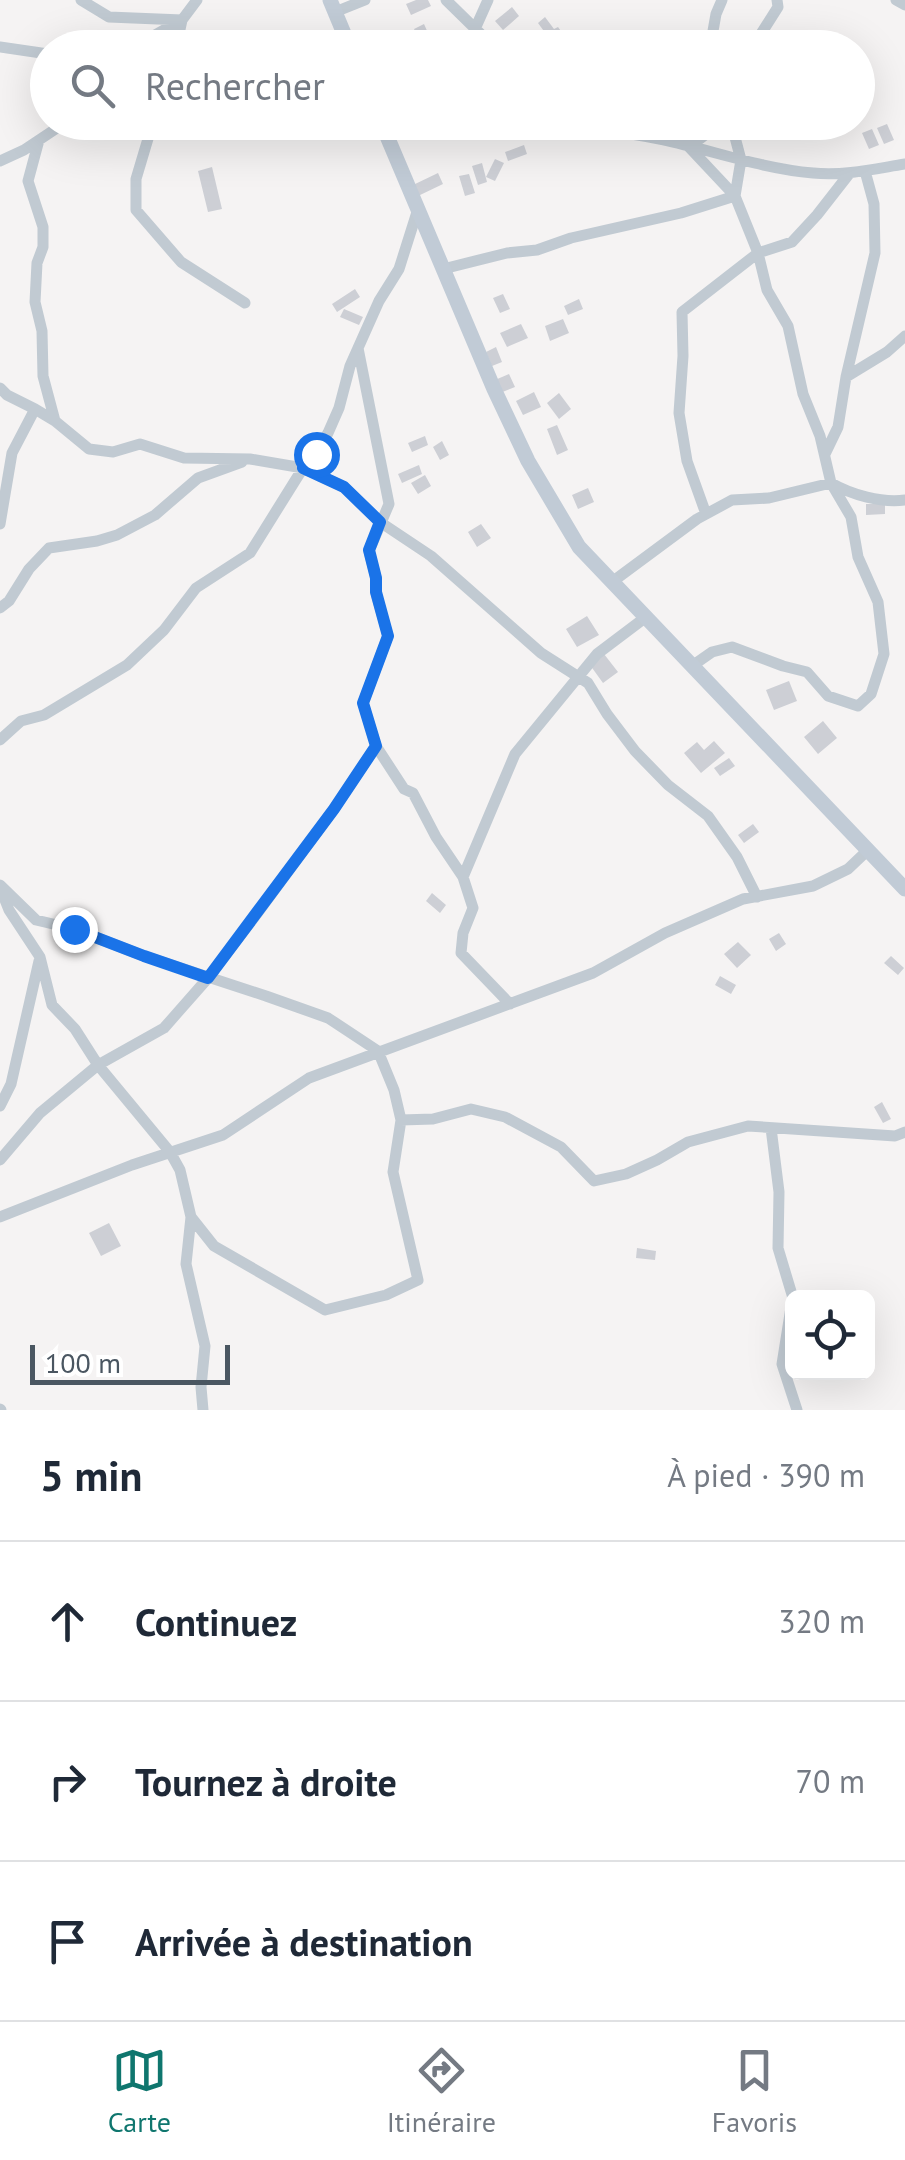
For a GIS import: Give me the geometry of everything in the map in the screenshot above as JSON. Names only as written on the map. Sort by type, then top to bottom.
[{"type":"main road","points":[[333,6],[343,30]]},
{"type":"main road","points":[[389,140],[494,389],[528,461],[579,547],[905,889]]},
{"type":"street","points":[[80,0],[109,17],[182,20]]},
{"type":"street","points":[[164,30],[182,20],[197,0]]},
{"type":"street","points":[[333,6],[365,0]]},
{"type":"street","points":[[446,0],[474,29],[488,0]]},
{"type":"street","points":[[713,30],[722,0]]},
{"type":"street","points":[[763,30],[778,7],[777,0]]},
{"type":"street","points":[[896,0],[905,6]]},
{"type":"street","points":[[180,30],[182,20]]},
{"type":"street","points":[[0,46],[30,51]]},
{"type":"street","points":[[0,161],[39,140]]},
{"type":"street","points":[[39,140],[28,182],[43,227],[35,302],[42,331],[43,376],[55,421]]},
{"type":"street","points":[[148,140],[136,179],[136,210],[181,262],[245,302]]},
{"type":"street","points":[[652,140],[812,173],[849,174],[905,164]]},
{"type":"street","points":[[689,147],[698,140]]},
{"type":"street","points":[[735,196],[741,160],[736,140]]},
{"type":"street","points":[[689,147],[735,196],[768,290],[788,326],[803,394],[832,483],[852,517],[858,558],[878,602],[884,654],[871,694],[858,706],[828,696],[806,672],[732,647],[712,652],[692,666]]},
{"type":"street","points":[[825,454],[838,427],[875,254],[874,204],[865,171]]},
{"type":"street","points":[[706,514],[687,462],[679,413],[682,312],[758,254],[792,242],[849,174]]},
{"type":"street","points":[[443,269],[507,253],[538,250],[735,196]]},
{"type":"street","points":[[0,740],[22,722],[44,715],[127,665],[164,630],[196,588],[250,553],[328,433],[358,348],[379,301],[399,269],[418,209]]},
{"type":"street","points":[[846,377],[905,336]]},
{"type":"street","points":[[358,348],[388,504],[369,550],[388,636],[363,703],[376,746],[404,789],[413,794],[463,877],[474,908],[462,933],[461,952],[510,1004]]},
{"type":"street","points":[[0,388],[55,421],[89,449],[113,452],[140,444],[184,458],[250,459],[303,468],[344,487],[380,522],[432,556],[541,654],[588,683],[635,751],[668,785],[708,816],[737,857],[757,896]]},
{"type":"street","points":[[0,524],[12,453],[36,408]]},
{"type":"street","points":[[0,608],[9,601],[28,569],[50,548],[117,534],[155,515],[198,478],[250,459]]},
{"type":"street","points":[[612,582],[706,514],[732,500],[770,498],[832,483],[848,493],[890,502],[905,500]]},
{"type":"street","points":[[463,877],[515,754],[598,654],[646,618]]},
{"type":"street","points":[[0,1160],[40,1114],[98,1065],[164,1028],[208,978],[376,746]]},
{"type":"street","points":[[3,1214],[223,1135],[309,1078],[593,973],[665,933],[743,899],[813,886],[848,869],[868,850]]},
{"type":"street","points":[[0,886],[36,920],[74,929],[328,1018],[378,1051],[401,1120],[393,1172],[418,1280],[386,1296],[325,1310],[214,1246],[191,1217]]},
{"type":"street","points":[[0,886],[9,910],[40,957],[52,1005],[75,1029],[98,1065],[170,1152],[180,1170],[191,1217],[186,1264],[205,1346],[203,1410]]},
{"type":"street","points":[[0,1106],[12,1084],[40,957]]},
{"type":"street","points":[[401,1120],[433,1119],[471,1109],[505,1117],[560,1147],[594,1182],[626,1174],[688,1142],[748,1126],[895,1136],[905,1132]]},
{"type":"street","points":[[771,1128],[779,1192],[778,1248],[790,1290]]},
{"type":"street","points":[[785,1346],[785,1373]]},
{"type":"street","points":[[787,1380],[797,1410]]},
{"type":"building","points":[[428,0],[431,6],[411,15],[406,4]]},
{"type":"building","points":[[512,7],[519,16],[503,30],[495,21]]},
{"type":"building","points":[[545,17],[554,29],[560,30],[543,30],[538,23]]},
{"type":"building","points":[[887,124],[894,140],[884,144],[877,128]]},
{"type":"building","points":[[875,136],[879,145],[869,149],[865,140],[875,140]]},
{"type":"building","points":[[524,145],[527,154],[508,161],[505,152]]},
{"type":"building","points":[[495,159],[504,163],[495,181],[486,177]]},
{"type":"building","points":[[482,163],[487,182],[478,185],[472,166]]},
{"type":"building","points":[[212,167],[222,209],[208,212],[198,171]]},
{"type":"building","points":[[438,173],[443,184],[418,196],[413,185]]},
{"type":"building","points":[[469,174],[475,193],[465,196],[459,176]]},
{"type":"building","points":[[355,289],[360,297],[337,312],[332,304]]},
{"type":"building","points":[[503,294],[510,309],[500,313],[493,298]]},
{"type":"building","points":[[579,299],[583,309],[568,315],[564,306]]},
{"type":"building","points":[[344,309],[363,317],[359,325],[340,317]]},
{"type":"building","points":[[563,319],[569,333],[550,341],[545,326]]},
{"type":"building","points":[[521,324],[528,338],[507,347],[500,333]]},
{"type":"building","points":[[496,347],[502,362],[492,366],[486,352]]},
{"type":"building","points":[[509,374],[515,387],[500,393],[495,380]]},
{"type":"building","points":[[534,392],[541,407],[523,415],[516,401]]},
{"type":"building","points":[[559,393],[571,409],[559,419],[547,403]]},
{"type":"building","points":[[557,425],[568,450],[557,455],[547,429]]},
{"type":"building","points":[[425,436],[428,445],[412,452],[408,443]]},
{"type":"building","points":[[442,441],[449,455],[440,460],[433,447]]},
{"type":"building","points":[[419,465],[422,474],[402,483],[398,474]]},
{"type":"building","points":[[425,475],[431,486],[418,494],[411,483]]},
{"type":"building","points":[[588,488],[594,502],[578,509],[572,495]]},
{"type":"building","points":[[866,504],[885,504],[885,514],[866,515]]},
{"type":"building","points":[[481,524],[491,538],[477,547],[468,532]]},
{"type":"building","points":[[587,616],[599,635],[577,647],[566,629]]},
{"type":"building","points":[[604,654],[618,672],[603,683],[590,665]]},
{"type":"building","points":[[789,681],[797,701],[774,710],[766,690]]},
{"type":"building","points":[[823,721],[837,738],[818,754],[804,737]]},
{"type":"building","points":[[714,741],[725,753],[701,773],[684,753],[697,742],[704,750]]},
{"type":"building","points":[[729,758],[735,766],[720,776],[714,768]]},
{"type":"building","points":[[753,824],[759,832],[744,843],[738,835]]},
{"type":"building","points":[[432,893],[446,905],[440,913],[426,901]]},
{"type":"building","points":[[779,933],[786,944],[776,951],[769,939]]},
{"type":"building","points":[[738,942],[751,955],[737,968],[724,954]]},
{"type":"building","points":[[891,956],[904,968],[898,975],[884,963]]},
{"type":"building","points":[[720,976],[736,985],[731,994],[715,985]]},
{"type":"building","points":[[882,1102],[891,1119],[883,1123],[874,1107]]},
{"type":"building","points":[[109,1223],[121,1246],[101,1256],[89,1233]]},
{"type":"building","points":[[637,1248],[656,1251],[655,1260],[636,1258]]},
{"type":"route","points":[[74,929],[208,978],[376,746],[363,703],[388,636],[369,550],[380,522],[344,487],[303,468],[316,454]]}]
